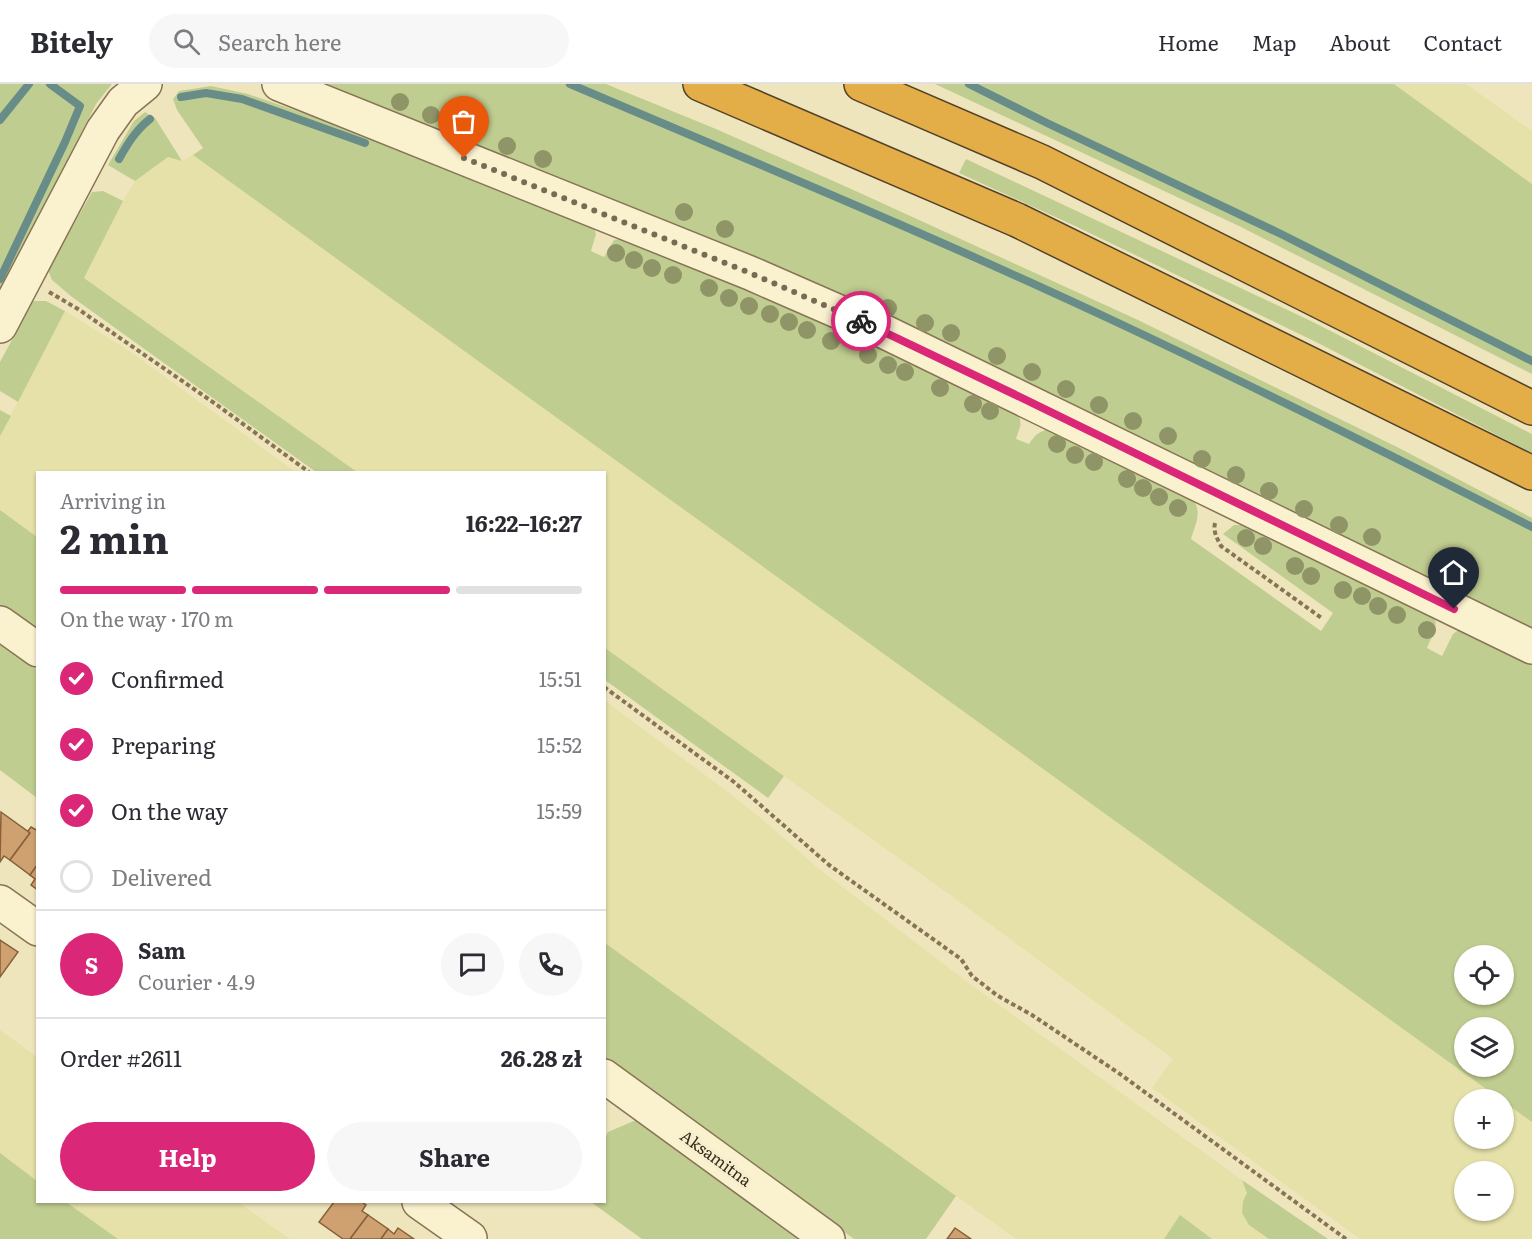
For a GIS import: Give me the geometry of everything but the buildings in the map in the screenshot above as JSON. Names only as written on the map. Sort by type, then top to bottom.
[{"type":"highway","points":[[700,84],[1017,220],[1532,473]]},
{"type":"highway","points":[[861,84],[1042,162],[1532,408]]},
{"type":"street","points":[[0,326],[103,130],[123,102],[145,84]]},
{"type":"street","points":[[279,84],[750,273],[885,332],[1532,647]]},
{"type":"street","points":[[0,623],[36,649]]},
{"type":"street","points":[[0,902],[36,928]]},
{"type":"street","name":"Aksamitna","points":[[606,1077],[828,1239]]},
{"type":"street","points":[[420,1203],[470,1238]]},
{"type":"path","points":[[25,278],[78,309],[308,471]]},
{"type":"path","points":[[1225,497],[1214,528],[1221,546],[1323,619]]},
{"type":"path","points":[[606,688],[734,782],[829,865],[961,959],[972,976],[998,996],[1032,1015],[1120,1074],[1346,1239]]},
{"type":"shaded area","points":[[1394,84],[1466,84],[1532,131],[1532,184]]},
{"type":"shaded area","points":[[193,155],[1454,1065],[1454,1077],[1471,1077],[1487,1089],[1454,1089],[1454,1149],[1514,1149],[1514,1109],[1532,1122],[1532,1239],[1360,1239],[1152,1088],[1173,1059],[957,900],[606,649],[606,471],[356,471],[84,278],[135,181],[168,157],[182,161]]},
{"type":"shaded area","points":[[65,311],[131,352],[295,471],[36,471],[36,536],[0,510],[0,436]]},
{"type":"shaded area","points":[[606,701],[724,789],[819,869],[966,981],[1242,1180],[1247,1193],[1243,1201],[1249,1225],[1269,1239],[1212,1239],[1180,1216],[1164,1239],[1016,1239],[606,944]]},
{"type":"shaded area","points":[[0,1030],[36,1056],[36,1180],[0,1153]]},
{"type":"shaded area","points":[[67,1203],[239,1203],[290,1239],[118,1239]]},
{"type":"green space","points":[[0,84],[112,84],[96,104],[0,293]]},
{"type":"green space","points":[[327,84],[606,84],[716,129],[849,188],[1138,320],[1399,448],[1532,518],[1532,630],[875,309],[463,142]]},
{"type":"green space","points":[[935,84],[1394,84],[1532,184],[1532,374],[1239,226]]},
{"type":"green space","points":[[211,86],[248,94],[421,154],[594,228],[596,234],[591,251],[604,257],[614,240],[621,239],[875,345],[1017,413],[1021,423],[1016,439],[1029,444],[1038,434],[1050,429],[1193,499],[1198,514],[1191,539],[1321,631],[1333,613],[1223,534],[1234,525],[1246,525],[1434,616],[1435,628],[1427,648],[1442,656],[1453,634],[1460,629],[1532,664],[1532,1122],[1514,1109],[1514,1089],[1486,1089],[1470,1077],[1514,1077],[1514,1017],[1454,1017],[1454,1066],[193,155],[203,148],[177,110],[173,99],[179,91]]},
{"type":"green space","points":[[145,112],[155,118],[182,161],[168,157],[135,181],[108,165],[134,121]]},
{"type":"green space","points":[[966,159],[1313,322],[1532,434],[1532,453],[1316,342],[959,173]]},
{"type":"green space","points":[[103,191],[123,201],[84,278],[356,471],[315,471],[72,297],[52,280],[48,270],[92,192]]},
{"type":"green space","points":[[33,301],[46,301],[65,311],[18,402],[0,391],[0,362]]},
{"type":"green space","points":[[0,410],[11,416],[0,436]]},
{"type":"green space","points":[[0,510],[36,536],[36,636],[0,607]]},
{"type":"green space","points":[[0,643],[36,669],[36,797],[0,770]]},
{"type":"green space","points":[[606,649],[784,776],[768,798],[606,681]]},
{"type":"green space","points":[[606,944],[956,1196],[926,1239],[854,1239],[606,1059]]},
{"type":"green space","points":[[636,1120],[799,1237],[797,1239],[642,1239],[592,1203],[606,1203],[606,1136],[608,1132]]},
{"type":"green space","points":[[0,1153],[36,1180],[36,1203],[67,1203],[118,1239],[0,1239]]},
{"type":"green space","points":[[1242,1180],[1328,1239],[1269,1239],[1249,1225],[1242,1213],[1243,1201],[1247,1193]]},
{"type":"green space","points":[[1180,1215],[1212,1239],[1164,1239]]},
{"type":"waterway","points":[[0,120],[29,84]]},
{"type":"waterway","points":[[0,279],[80,106],[50,84]]},
{"type":"waterway","points":[[570,84],[842,199],[1045,289],[1270,396],[1532,527]]},
{"type":"waterway","points":[[969,84],[1281,234],[1532,361]]},
{"type":"waterway","points":[[181,97],[206,93],[242,99],[365,143]]},
{"type":"waterway","points":[[119,159],[133,137],[150,119]]},
{"type":"way so far","points":[[464,158],[750,273],[861,321]]},
{"type":"route","points":[[861,321],[1454,609]]}]
